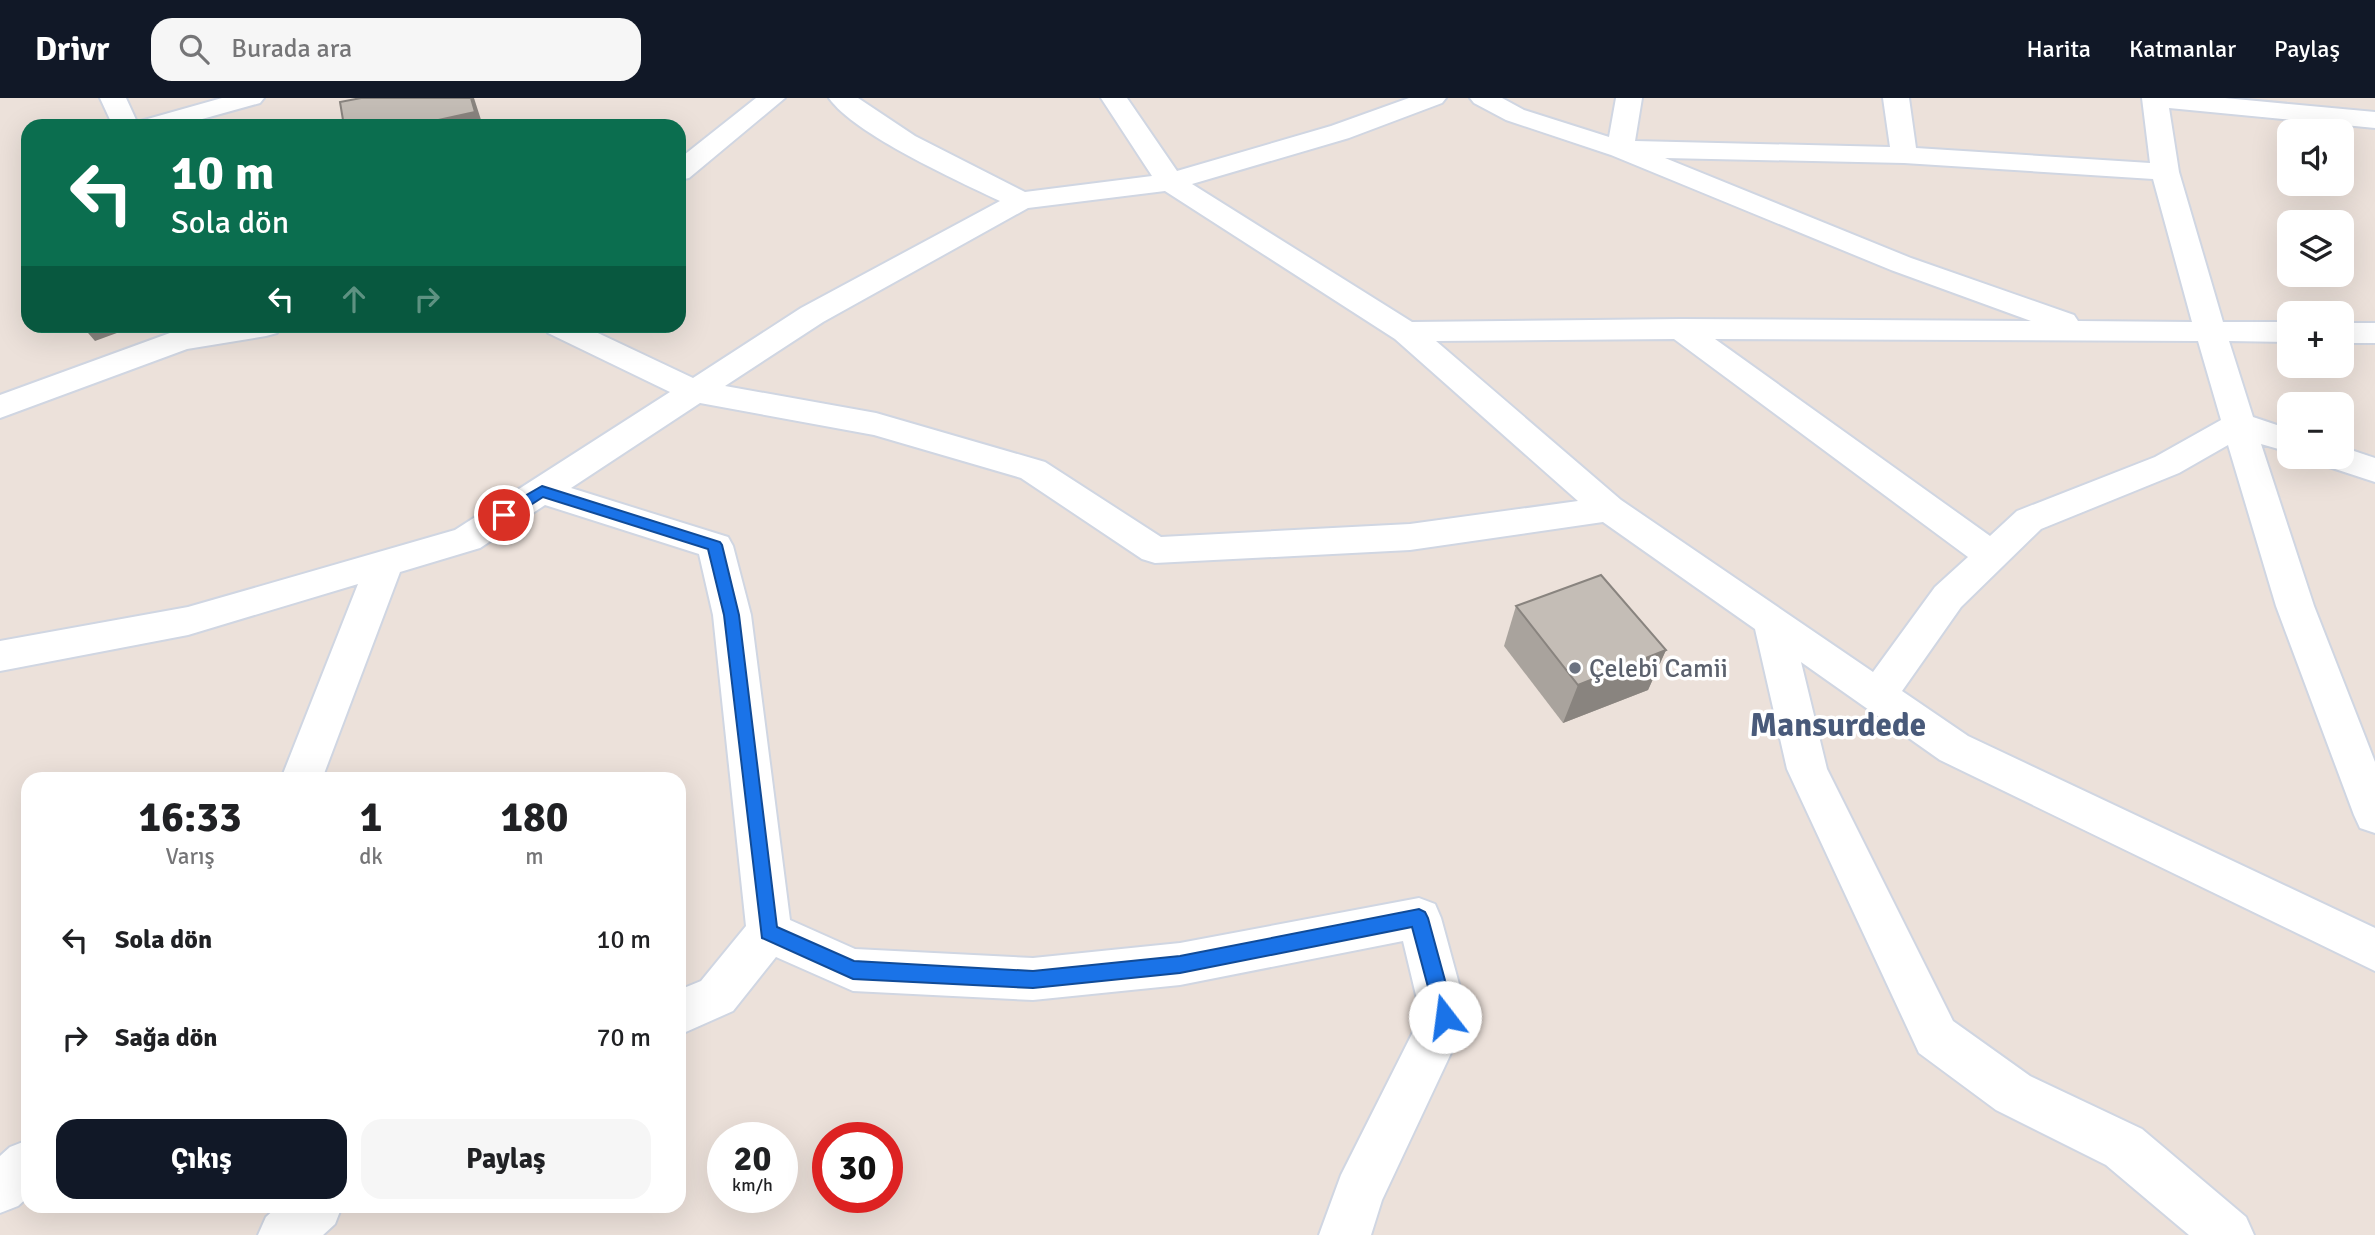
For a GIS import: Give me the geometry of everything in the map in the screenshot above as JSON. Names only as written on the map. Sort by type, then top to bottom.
[{"type":"street","points":[[113,98],[123,119]]},
{"type":"street","points":[[173,119],[251,98]]},
{"type":"street","points":[[686,166],[772,98]]},
{"type":"street","points":[[842,98],[861,114],[948,166],[1020,201]]},
{"type":"street","points":[[1114,98],[1170,182],[1406,332],[1609,509],[1954,748],[2375,950]]},
{"type":"street","points":[[0,656],[188,621],[467,539],[811,315],[1020,201],[1170,182],[1340,132],[1433,98]]},
{"type":"street","points":[[1483,98],[1516,116],[1620,149],[1901,264],[2092,332]]},
{"type":"street","points":[[1620,149],[1629,98]]},
{"type":"street","points":[[1896,98],[1904,155]]},
{"type":"street","points":[[2375,120],[2155,99],[2165,172],[2210,331],[2295,606],[2375,815]]},
{"type":"street","points":[[1620,149],[1904,155],[2165,172]]},
{"type":"street","points":[[1406,332],[1681,329],[2277,332]]},
{"type":"street","points":[[1681,329],[1992,556]]},
{"type":"street","points":[[2354,332],[2375,333]]},
{"type":"street","points":[[0,407],[181,340],[223,333]]},
{"type":"street","points":[[574,333],[694,391],[876,424],[1033,470],[1155,550],[1410,537],[1609,509]]},
{"type":"street","points":[[1878,695],[1948,597],[2029,520],[2167,465],[2239,424],[2277,437]]},
{"type":"street","points":[[2354,463],[2375,470]]},
{"type":"street","points":[[542,491],[715,545],[732,615],[769,932],[717,996],[686,1010]]},
{"type":"street","points":[[304,772],[385,563]]},
{"type":"street","points":[[1772,622],[1807,769],[1936,1037],[2013,1093],[2124,1147],[2228,1235]]},
{"type":"street","points":[[769,932],[853,970],[1033,979],[1180,964],[1419,918],[1445,1017],[1359,1193],[1345,1235]]},
{"type":"street","points":[[0,1188],[21,1171]]},
{"type":"street","points":[[284,1235],[309,1213]]},
{"type":"building","points":[[361,98],[471,98],[475,112],[443,119],[343,119],[340,102]]},
{"type":"building","points":[[1601,575],[1666,650],[1578,685],[1516,606]]},
{"type":"place","name":"Çelebi Camii","points":[[1575,668]]},
{"type":"district","name":"Mansurdede","points":[[1838,724]]},
{"type":"route","points":[[504,515],[542,491],[715,545],[732,615],[769,932],[853,970],[1033,979],[1180,964],[1419,918],[1445,1017]]}]
